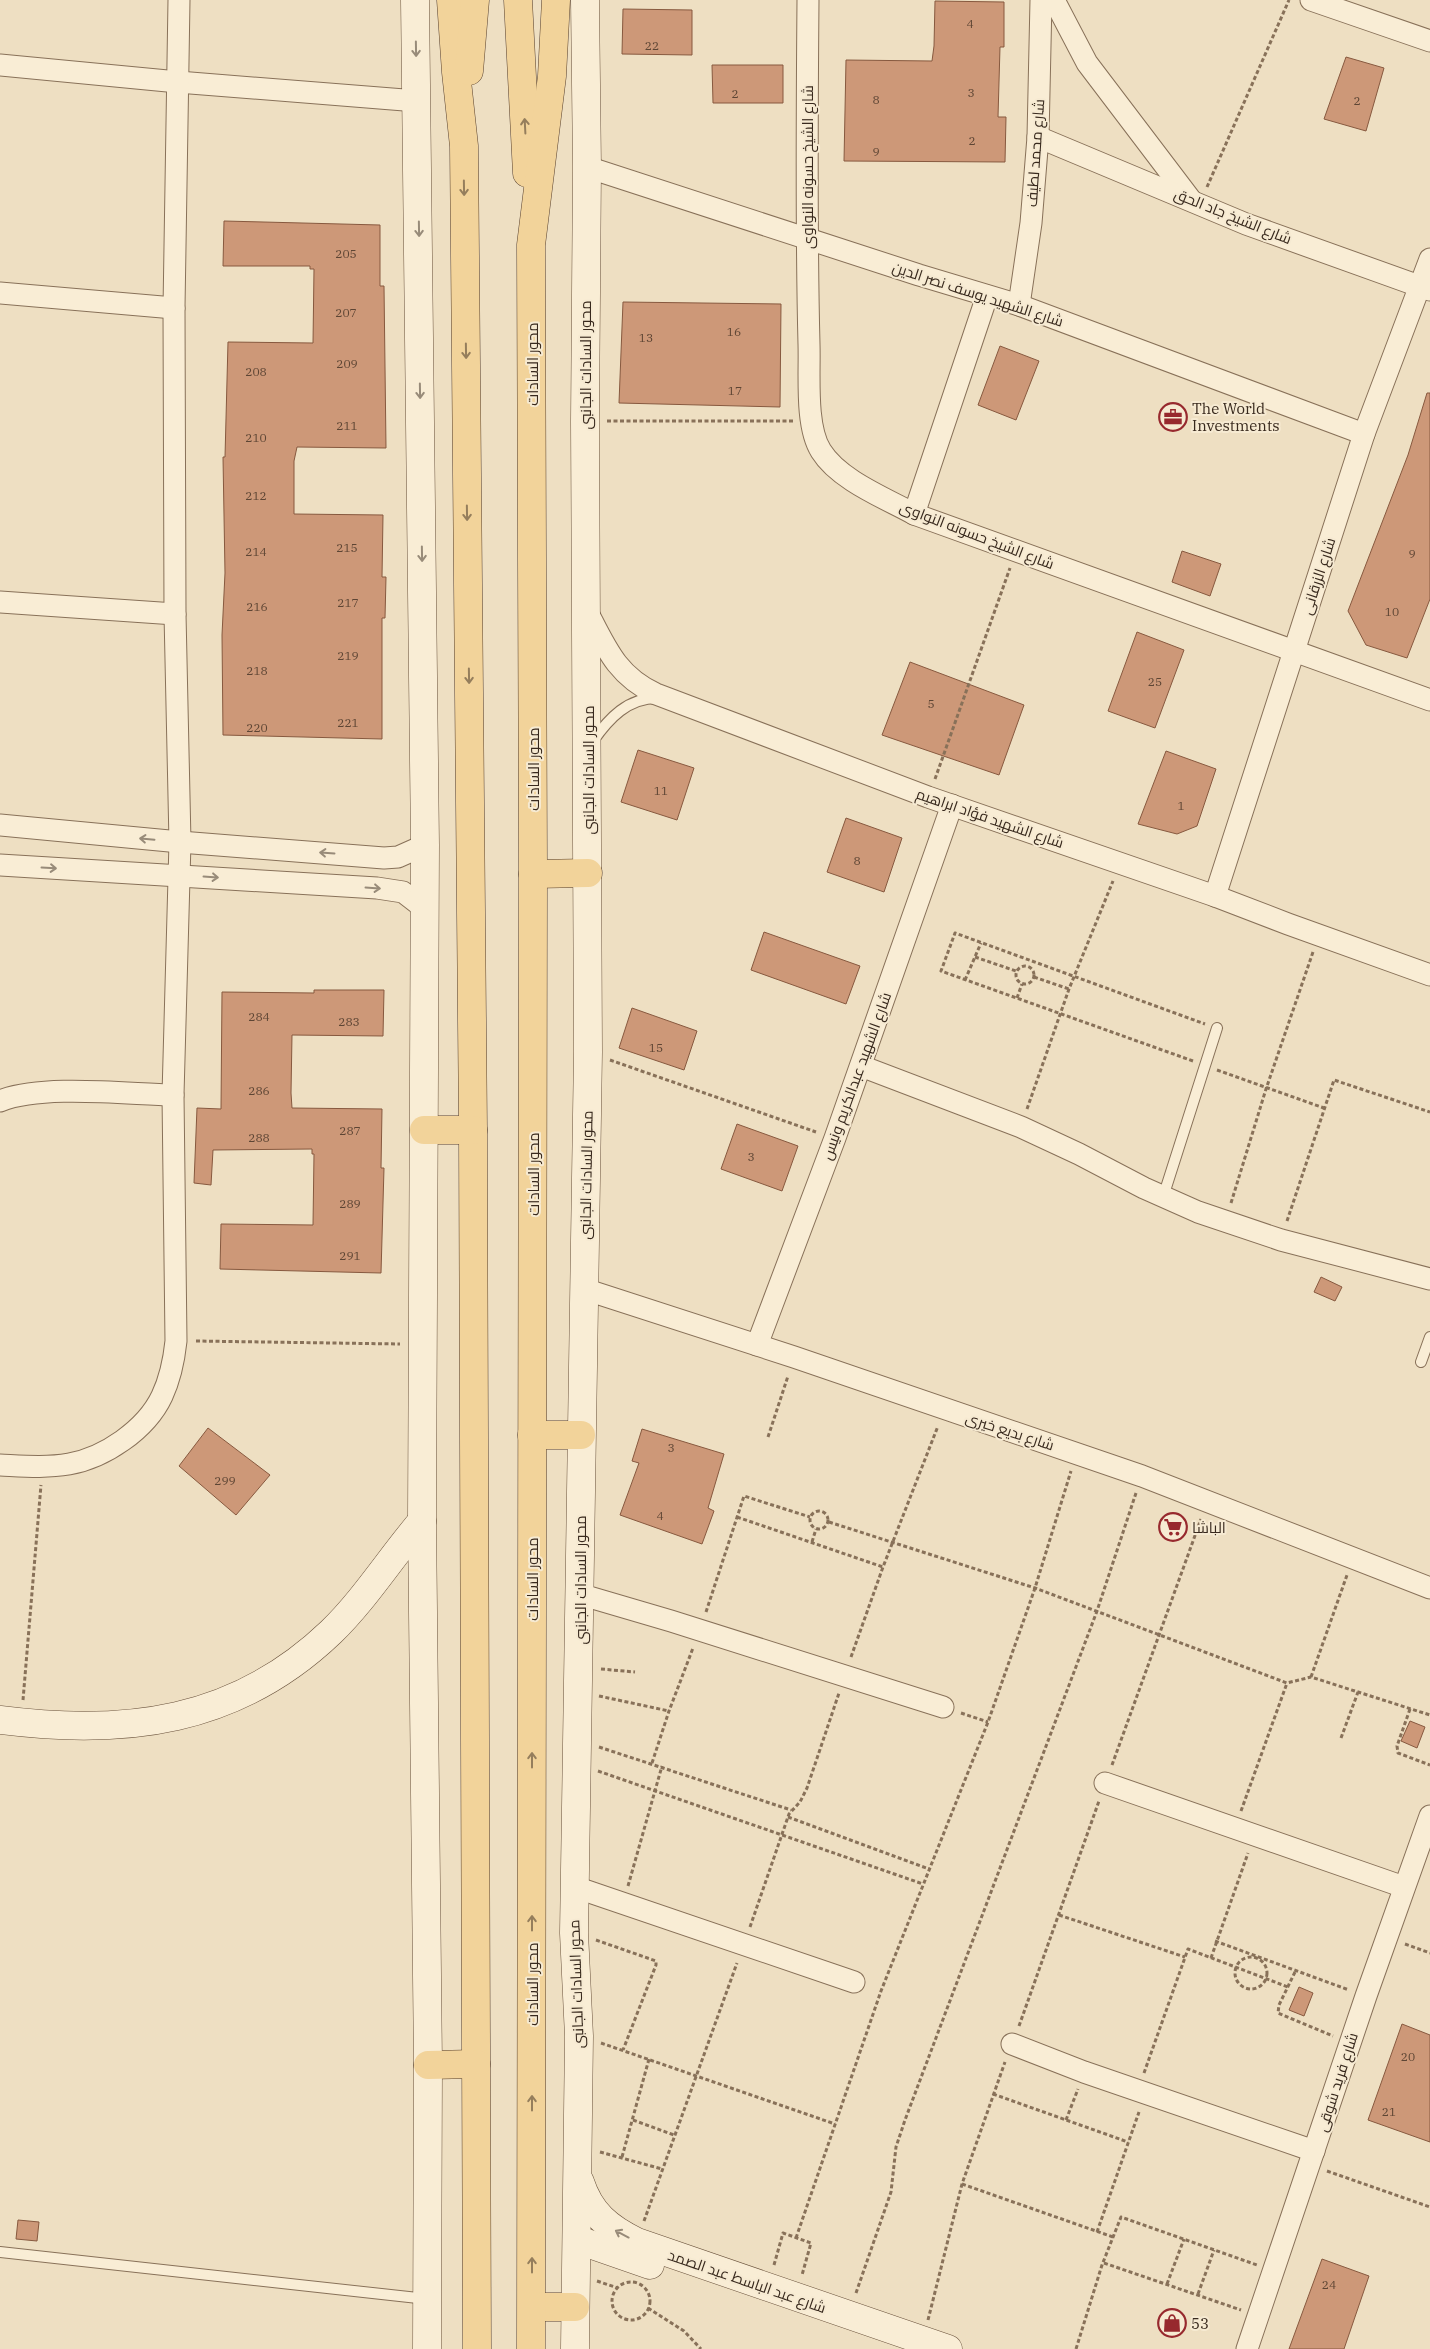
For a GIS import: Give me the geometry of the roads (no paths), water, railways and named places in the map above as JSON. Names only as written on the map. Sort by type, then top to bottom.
[{"type":"main road","points":[[451,0],[464,146]]},
{"type":"main road","points":[[474,0],[464,146],[473,1130],[477,2349]]},
{"type":"main road","points":[[518,0],[531,244]]},
{"type":"main road","name":"محور السادات","points":[[532,2349],[533,874],[531,244],[552,76],[556,0]]},
{"type":"main road","points":[[533,874],[588,873]]},
{"type":"main road","points":[[424,1130],[473,1130]]},
{"type":"main road","points":[[532,1435],[581,1435]]},
{"type":"main road","points":[[428,2065],[476,2064]]},
{"type":"main road","points":[[532,2307],[575,2307]]},
{"type":"street","points":[[0,1465],[43,1467],[88,1460],[110,1449],[140,1424],[161,1398],[174,1359],[176,1341],[173,1095],[180,842],[175,614],[174,308],[179,0]]},
{"type":"street","points":[[415,0],[426,909],[422,1521],[428,2065],[427,2349]]},
{"type":"street","name":"محور السادات الجانبى","points":[[575,2349],[578,2240],[578,2036],[574,1933],[588,1052],[585,421],[587,167],[585,0]]},
{"type":"street","name":"شارع الشيخ حسونه النواوى","points":[[808,0],[806,238],[811,420],[820,451],[844,475],[914,514],[1430,700]]},
{"type":"street","name":"شارع محمد لطيف","points":[[1019,305],[1030,223],[1038,137],[1040,0]]},
{"type":"street","points":[[1054,0],[1087,63],[1195,202]]},
{"type":"street","points":[[1311,0],[1430,41]]},
{"type":"street","points":[[0,64],[178,82],[417,101]]},
{"type":"street","name":"شارع الشيخ جاد الحق","points":[[1038,137],[1246,224],[1425,288]]},
{"type":"street","name":"شارع الشهيد يوسف نصر الدين","points":[[587,167],[1019,305],[1364,434]]},
{"type":"street","name":"شارع الزرقانى","points":[[1215,896],[1364,434],[1425,288],[1430,259]]},
{"type":"street","points":[[0,293],[174,308]]},
{"type":"street","points":[[914,514],[987,296]]},
{"type":"street","points":[[0,602],[175,614]]},
{"type":"street","name":"شارع الشهيد فؤاد ابراهيم","points":[[586,611],[620,669],[634,682],[668,698],[952,806],[1215,896],[1430,975]]},
{"type":"street","name":"شارع الشهيد عبدالكريم ونيس","points":[[757,1345],[835,1138],[952,806]]},
{"type":"street","points":[[0,825],[180,842],[384,858],[398,857],[425,845]]},
{"type":"street","points":[[0,866],[391,889],[403,892],[426,909]]},
{"type":"street","points":[[861,1066],[1021,1128],[1163,1197],[1225,1221],[1281,1240],[1430,1279]]},
{"type":"street","points":[[0,1101],[30,1094],[59,1092],[173,1095]]},
{"type":"street","name":"شارع بديع خيرى","points":[[584,1289],[794,1357],[1077,1453],[1142,1476],[1430,1588]]},
{"type":"street","points":[[10,1722],[80,1727],[125,1725],[183,1716],[206,1710],[237,1697],[303,1656],[331,1632],[355,1606],[393,1555],[422,1521]]},
{"type":"street","points":[[579,1594],[944,1707]]},
{"type":"street","points":[[1105,1783],[1404,1887]]},
{"type":"street","name":"شارع فريد شوقى","points":[[1247,2349],[1386,1937],[1430,1816]]},
{"type":"street","points":[[575,1887],[854,1982]]},
{"type":"street","points":[[1012,2044],[1084,2072],[1142,2091],[1312,2158]]},
{"type":"street","name":"شارع عبد الباسط عبد الصمد","points":[[578,2174],[587,2201],[597,2216],[618,2233],[637,2242],[848,2316],[924,2346]]},
{"type":"street","name":"شارع عبد الباسط عبد الصمد","points":[[578,2240],[924,2346]]},
{"type":"lane","points":[[588,748],[605,724],[628,706],[651,698],[668,698]]},
{"type":"lane","points":[[1163,1197],[1217,1028]]},
{"type":"lane","points":[[1421,1362],[1430,1337]]},
{"type":"lane","points":[[0,2252],[428,2299]]},
{"type":"place","name":"The World Investments","points":[[1173,417]]},
{"type":"place","name":"الباشا","points":[[1173,1527]]},
{"type":"place","name":"53","points":[[1172,2323]]}]
